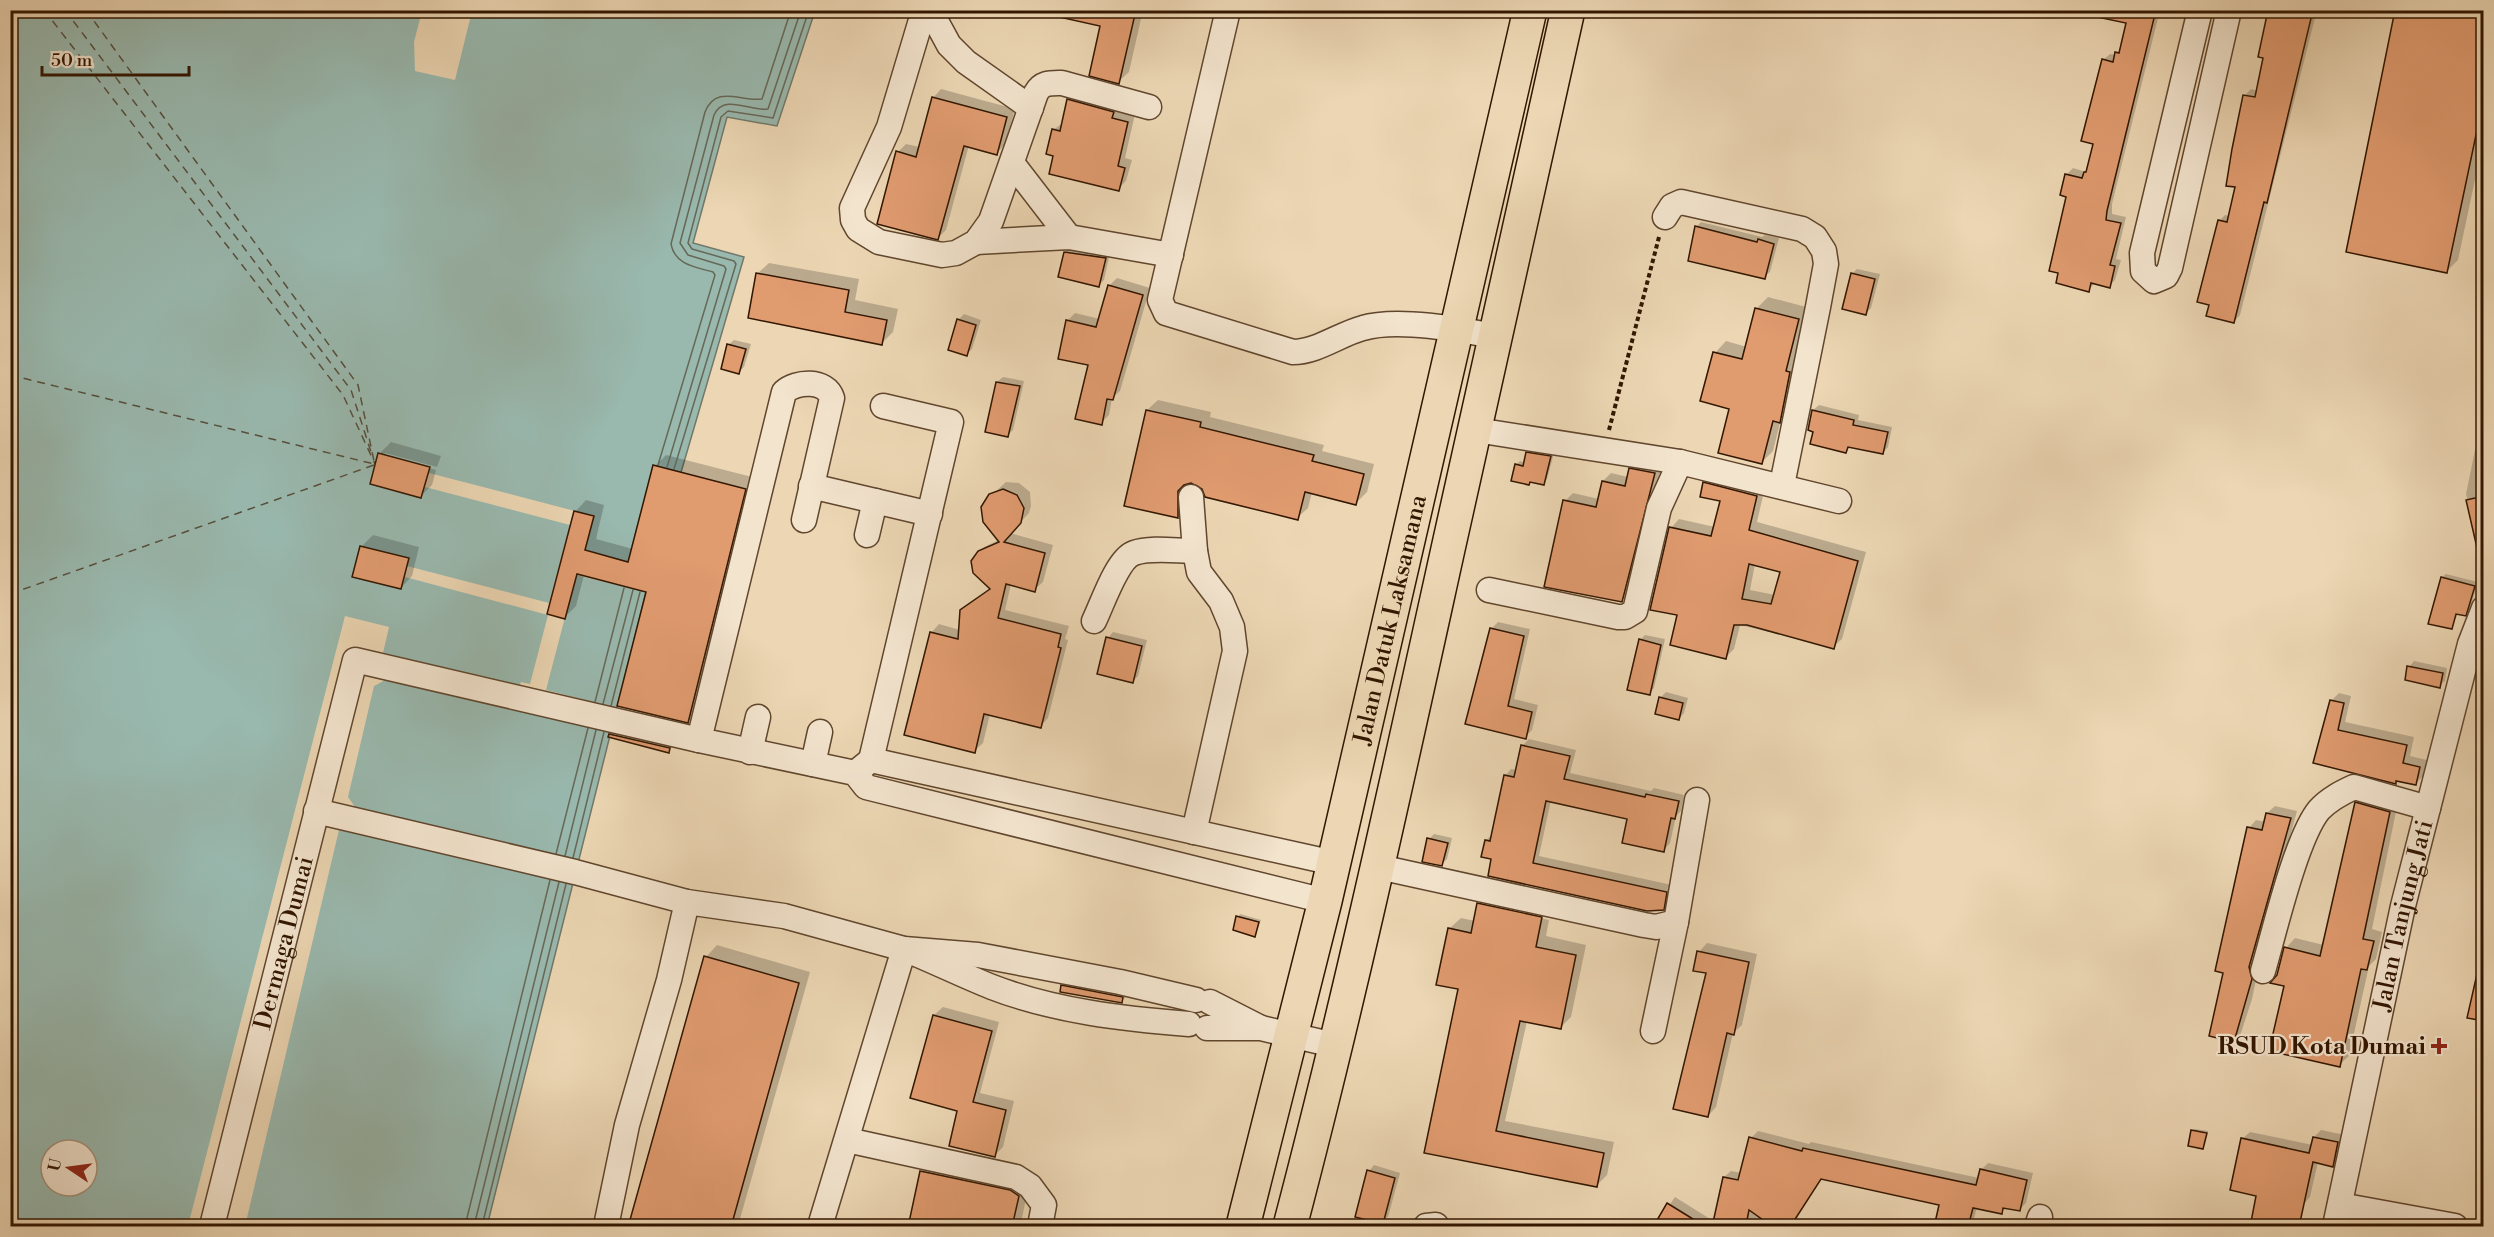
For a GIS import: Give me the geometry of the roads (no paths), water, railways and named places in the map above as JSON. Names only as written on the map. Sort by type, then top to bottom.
[{"type":"highway","name":"Jalan Datuk Laksamana","points":[[1244,1227],[1334,863],[1530,10]]},
{"type":"highway","name":"Jalan Datuk Laksamana","points":[[1290,1227],[1314,1140],[1334,1045],[1379,867],[1568,10]]},
{"type":"street","points":[[924,10],[889,127],[864,176],[852,208],[853,220],[858,229],[879,242],[942,255],[956,253],[976,243],[1069,237],[1171,255]]},
{"type":"street","points":[[930,10],[950,45],[966,63],[1031,108]]},
{"type":"street","points":[[1228,10],[1160,300],[1166,313],[1293,352],[1304,352],[1365,327],[1381,325],[1457,328],[1496,337]]},
{"type":"street","points":[[2200,10],[2142,252],[2143,271],[2154,281],[2166,276],[2170,268],[2229,10]]},
{"type":"street","points":[[976,243],[992,221],[1040,87],[1048,82],[1062,83],[1149,107]]},
{"type":"street","points":[[1012,163],[1069,237]]},
{"type":"street","points":[[1665,217],[1672,206],[1681,202],[1743,214],[1802,228],[1815,237],[1824,250],[1826,264],[1782,485]]},
{"type":"street","points":[[804,520],[831,398],[823,388],[801,383],[794,384],[784,392],[699,740],[813,764],[863,767],[1194,832],[1334,863]]},
{"type":"street","points":[[882,406],[951,422],[930,514],[863,767],[866,787],[1325,901]]},
{"type":"street","points":[[1476,430],[1604,448],[1680,462],[1782,485],[1839,501]]},
{"type":"street","points":[[1489,590],[1618,617],[1632,614],[1641,592],[1659,508],[1680,462]]},
{"type":"street","points":[[811,486],[930,514]]},
{"type":"street","points":[[1191,497],[1199,572],[1221,601],[1232,627],[1235,651],[1194,832]]},
{"type":"street","points":[[867,535],[875,501]]},
{"type":"street","points":[[1094,621],[1120,565],[1131,554],[1195,551]]},
{"type":"street","name":"Jalan Tanjung Jati","points":[[2338,1216],[2403,906],[2470,644],[2484,608]]},
{"type":"street","name":"Dermaga Dumai","points":[[212,1227],[355,660],[699,740]]},
{"type":"street","points":[[750,752],[758,717]]},
{"type":"street","points":[[813,764],[820,732]]},
{"type":"street","points":[[2263,971],[2303,842],[2319,811],[2336,796],[2354,787],[2428,808]]},
{"type":"street","points":[[1653,1031],[1676,922],[1697,800]]},
{"type":"street","points":[[316,811],[575,872],[687,902],[784,916],[904,949],[993,987],[1044,1002],[1125,1019],[1198,1026],[1261,1028],[1334,1045]]},
{"type":"street","points":[[1379,867],[1644,925],[1656,927],[1676,922]]},
{"type":"street","points":[[606,1227],[627,1125],[669,980],[687,902]]},
{"type":"street","points":[[904,949],[978,955],[1120,982],[1203,1001],[1240,1015],[1261,1028]]},
{"type":"street","points":[[820,1227],[904,949]]},
{"type":"street","points":[[848,1140],[1016,1177],[1030,1186],[1044,1205],[1040,1227]]},
{"type":"street","points":[[2338,1216],[2453,1226]]},
{"type":"water","points":[[10,11],[815,11],[777,126],[727,117],[693,243],[744,257],[646,592],[487,1226],[11,1226]]},
{"type":"place","name":"RSUD Kota Dumai","points":[[2439,1046]]}]
